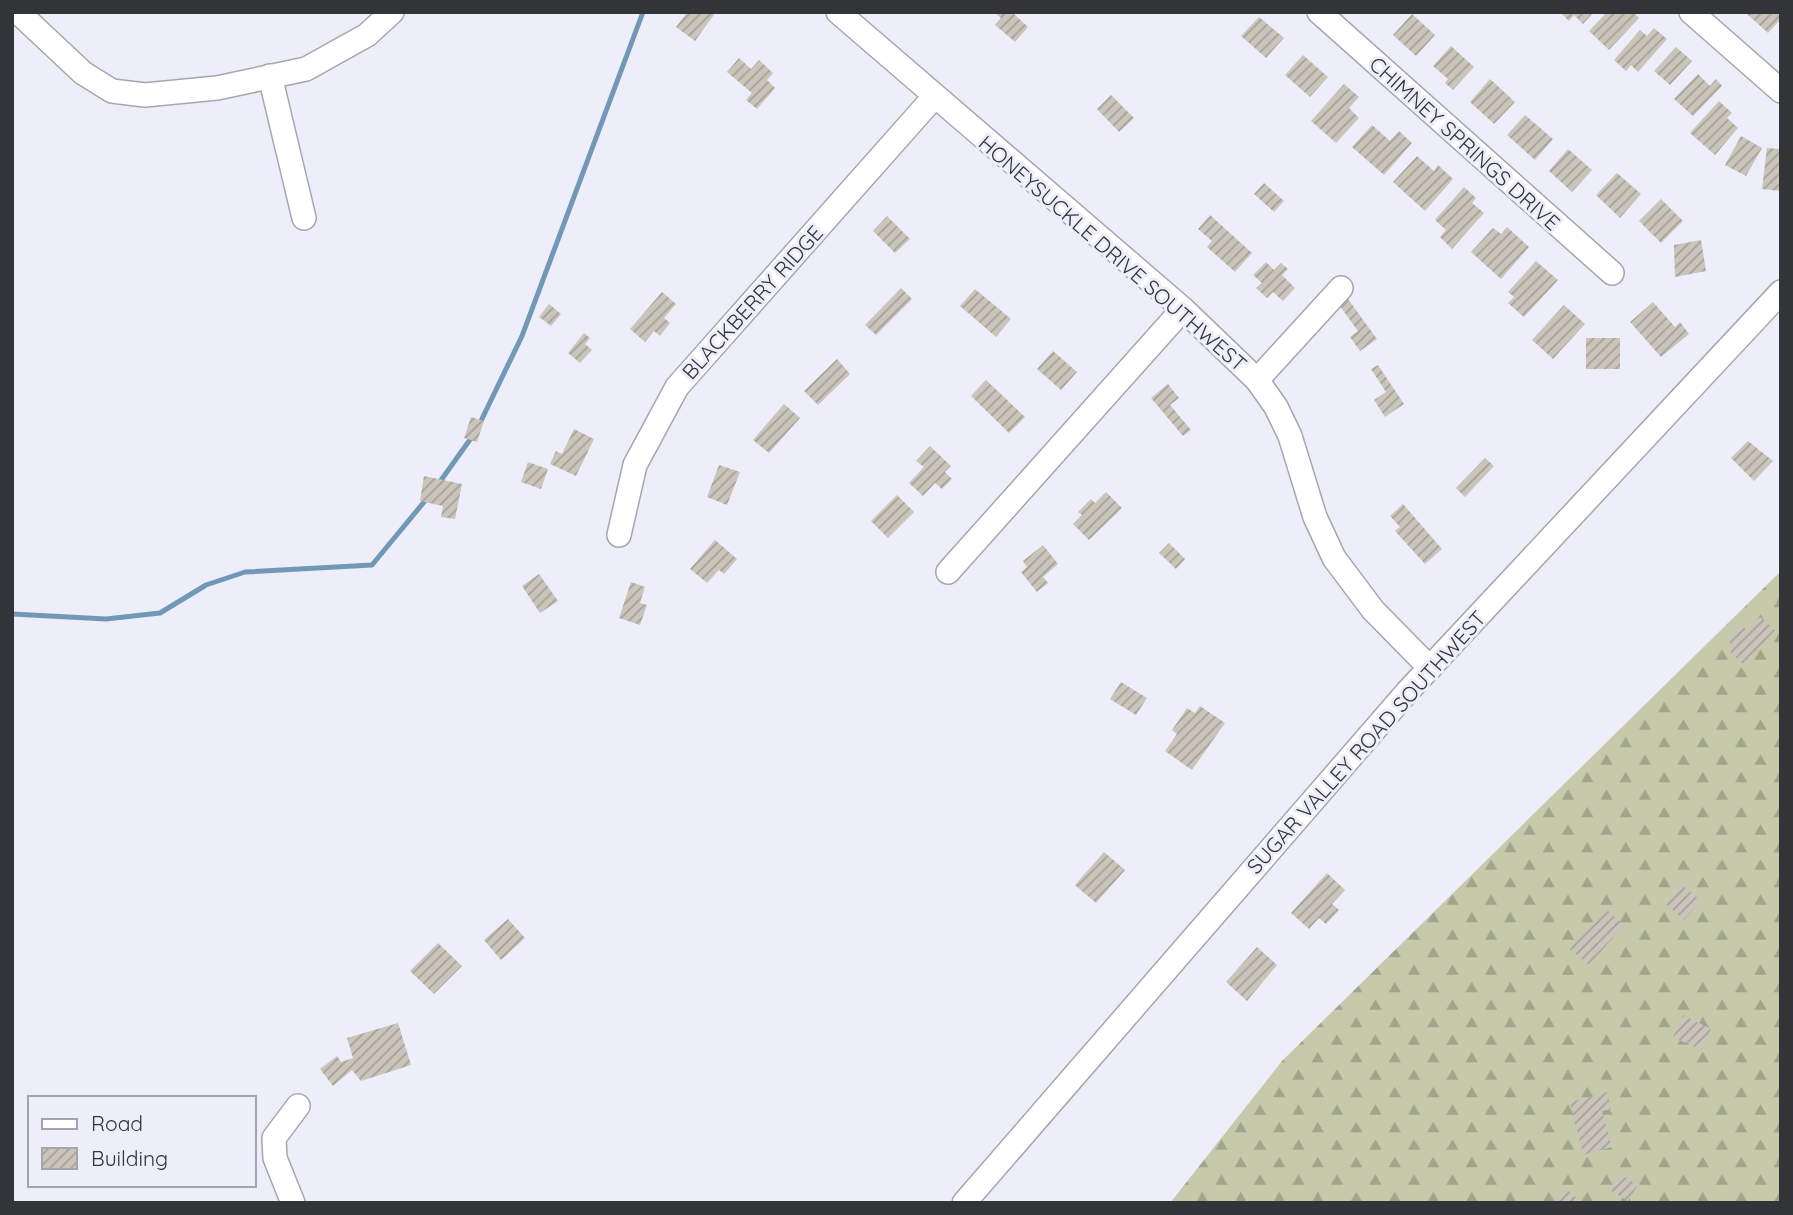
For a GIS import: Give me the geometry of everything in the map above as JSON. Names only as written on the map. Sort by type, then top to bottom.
[{"type":"street","points":[[18,12],[83,73],[111,91],[145,95],[217,88],[306,69],[367,35],[392,12]]},
{"type":"street","name":"HONEYSUCKLE DRIVE SOUTHWEST","points":[[838,12],[1183,309],[1257,380],[1276,407],[1290,436],[1315,517],[1334,558],[1373,610],[1430,668]]},
{"type":"street","name":"CHIMNEY SPRINGS DRIVE","points":[[1319,12],[1612,273]]},
{"type":"street","points":[[1691,12],[1781,91]]},
{"type":"street","points":[[270,76],[304,218]]},
{"type":"street","name":"BLACKBERRY RIDGE","points":[[619,536],[635,466],[677,387],[934,97]]},
{"type":"street","points":[[1257,380],[1341,288]]},
{"type":"street","name":"SUGAR VALLEY ROAD SOUTHWEST","points":[[964,1203],[1246,875],[1430,668],[1781,292]]},
{"type":"street","points":[[948,572],[1183,309]]},
{"type":"street","points":[[293,1203],[275,1158],[274,1138],[298,1106]]},
{"type":"green space","points":[[1781,571],[1781,1203],[1170,1203],[1282,1061]]},
{"type":"building","points":[[683,12],[716,12],[695,41],[676,27],[686,14]]},
{"type":"building","points":[[994,12],[1012,12],[1028,27],[1015,42],[995,25],[1001,18]]},
{"type":"building","points":[[1560,12],[1594,12],[1583,24],[1574,15],[1569,21]]},
{"type":"building","points":[[1607,12],[1633,12],[1639,18],[1609,50],[1589,31]]},
{"type":"building","points":[[1781,12],[1781,19],[1768,33],[1747,14]]},
{"type":"building","points":[[1412,14],[1435,35],[1416,56],[1393,35]]},
{"type":"building","points":[[1259,17],[1284,38],[1266,58],[1241,36]]},
{"type":"building","points":[[1654,28],[1667,39],[1638,72],[1631,65],[1626,71],[1614,60],[1640,30],[1647,36]]},
{"type":"building","points":[[1451,46],[1474,67],[1453,90],[1445,83],[1448,79],[1433,66]]},
{"type":"building","points":[[1676,47],[1692,61],[1670,85],[1654,71]]},
{"type":"building","points":[[1303,55],[1328,77],[1310,97],[1285,75]]},
{"type":"building","points":[[739,58],[751,69],[759,60],[773,73],[767,80],[775,88],[757,109],[746,100],[752,93],[727,72]]},
{"type":"building","points":[[1698,74],[1710,86],[1716,79],[1722,86],[1693,116],[1674,99]]},
{"type":"building","points":[[1490,79],[1515,102],[1494,124],[1470,102]]},
{"type":"building","points":[[1344,84],[1359,97],[1349,108],[1359,118],[1336,143],[1311,121]]},
{"type":"building","points":[[1111,95],[1134,118],[1119,132],[1097,109]]},
{"type":"building","points":[[1719,101],[1732,113],[1727,118],[1738,128],[1715,155],[1690,133]]},
{"type":"building","points":[[1525,115],[1553,139],[1535,160],[1507,135]]},
{"type":"building","points":[[1372,125],[1390,141],[1399,131],[1412,143],[1384,175],[1352,147]]},
{"type":"building","points":[[1741,136],[1762,148],[1746,176],[1725,165]]},
{"type":"building","points":[[1767,148],[1781,149],[1781,191],[1762,189]]},
{"type":"building","points":[[1568,149],[1592,170],[1572,192],[1549,171]]},
{"type":"building","points":[[1417,156],[1434,171],[1438,165],[1453,179],[1425,211],[1393,182]]},
{"type":"building","points":[[1617,173],[1641,194],[1620,218],[1596,195]]},
{"type":"building","points":[[1264,183],[1284,201],[1274,212],[1254,194]]},
{"type":"building","points":[[1464,187],[1476,198],[1472,203],[1484,213],[1452,249],[1440,237],[1446,230],[1435,220]]},
{"type":"building","points":[[1661,199],[1683,221],[1661,243],[1639,221]]},
{"type":"building","points":[[1210,215],[1252,253],[1235,272],[1207,247],[1212,241],[1198,229]]},
{"type":"building","points":[[887,216],[910,239],[895,253],[873,231]]},
{"type":"building","points":[[1507,227],[1529,247],[1501,279],[1471,252],[1493,228],[1501,234]]},
{"type":"building","points":[[1701,240],[1706,271],[1675,277],[1674,245]]},
{"type":"building","points":[[1536,261],[1558,280],[1524,317],[1508,303],[1514,297],[1508,292]]},
{"type":"building","points":[[1266,262],[1274,270],[1281,263],[1288,269],[1282,275],[1295,288],[1283,301],[1273,292],[1267,298],[1256,288],[1262,283],[1253,275]]},
{"type":"building","points":[[901,288],[912,299],[876,335],[865,325]]},
{"type":"building","points":[[975,289],[1011,319],[996,337],[960,306]]},
{"type":"building","points":[[662,292],[676,304],[664,318],[670,323],[660,336],[654,331],[645,342],[630,329]]},
{"type":"building","points":[[1348,299],[1377,339],[1360,351],[1350,337],[1358,331],[1339,305]]},
{"type":"building","points":[[1653,302],[1675,327],[1680,322],[1689,334],[1661,357],[1630,322]]},
{"type":"building","points":[[549,304],[561,314],[551,326],[539,317]]},
{"type":"building","points":[[1564,305],[1585,324],[1553,359],[1532,340]]},
{"type":"building","points":[[584,333],[590,338],[585,344],[592,350],[580,363],[568,353]]},
{"type":"building","points":[[1586,338],[1620,338],[1620,369],[1586,369]]},
{"type":"building","points":[[1053,351],[1077,372],[1061,390],[1037,369]]},
{"type":"building","points":[[837,359],[850,374],[818,405],[804,391]]},
{"type":"building","points":[[1378,365],[1404,404],[1385,417],[1374,400],[1386,392],[1371,369]]},
{"type":"building","points":[[986,380],[1025,417],[1009,433],[971,396]]},
{"type":"building","points":[[1168,384],[1179,398],[1170,405],[1191,430],[1183,436],[1151,398]]},
{"type":"building","points":[[784,404],[800,418],[769,453],[753,440]]},
{"type":"building","points":[[471,417],[484,421],[477,442],[464,438]]},
{"type":"building","points":[[574,429],[594,439],[576,476],[550,464],[556,451],[562,454]]},
{"type":"building","points":[[1748,441],[1773,461],[1754,481],[1731,458]]},
{"type":"building","points":[[930,446],[951,466],[945,472],[952,479],[942,489],[935,483],[923,496],[909,483],[924,467],[916,461]]},
{"type":"building","points":[[1485,458],[1494,466],[1465,497],[1456,488]]},
{"type":"building","points":[[528,462],[548,469],[541,489],[521,482]]},
{"type":"building","points":[[719,465],[740,472],[727,505],[707,497]]},
{"type":"building","points":[[424,476],[462,484],[455,519],[441,517],[443,506],[420,501]]},
{"type":"building","points":[[1106,492],[1122,508],[1089,540],[1073,524],[1082,515],[1078,512],[1091,499],[1095,503]]},
{"type":"building","points":[[897,495],[914,512],[888,538],[871,521]]},
{"type":"building","points":[[1403,504],[1442,549],[1425,564],[1395,531],[1400,527],[1390,516]]},
{"type":"building","points":[[715,540],[737,559],[724,574],[719,570],[707,583],[690,569]]},
{"type":"building","points":[[1169,543],[1185,559],[1176,569],[1159,553]]},
{"type":"building","points":[[1043,545],[1058,564],[1043,577],[1048,583],[1037,592],[1021,572],[1027,567],[1023,561]]},
{"type":"building","points":[[539,574],[558,601],[540,613],[522,586]]},
{"type":"building","points":[[631,582],[645,587],[640,603],[647,605],[640,625],[619,618]]},
{"type":"building","points":[[1760,617],[1775,630],[1744,665],[1729,651],[1733,646],[1727,640],[1741,625],[1748,631]]},
{"type":"building","points":[[1121,682],[1147,698],[1136,715],[1110,699]]},
{"type":"building","points":[[1200,706],[1225,723],[1192,770],[1165,751],[1177,734],[1172,730],[1187,708],[1195,713]]},
{"type":"building","points":[[1104,852],[1125,870],[1096,903],[1075,885]]},
{"type":"building","points":[[1327,873],[1345,890],[1332,904],[1339,910],[1326,924],[1319,918],[1309,929],[1291,913]]},
{"type":"building","points":[[1681,884],[1701,901],[1684,920],[1665,903]]},
{"type":"building","points":[[1606,909],[1624,925],[1589,965],[1570,949]]},
{"type":"building","points":[[508,919],[525,938],[501,960],[484,940]]},
{"type":"building","points":[[438,943],[462,966],[434,994],[410,971]]},
{"type":"building","points":[[1257,947],[1277,965],[1247,1001],[1226,982]]},
{"type":"building","points":[[1683,1015],[1711,1029],[1701,1050],[1673,1037]]},
{"type":"building","points":[[398,1023],[411,1065],[361,1081],[352,1070],[333,1086],[320,1069],[337,1056],[341,1062],[353,1058],[347,1038]]},
{"type":"building","points":[[1607,1092],[1611,1109],[1602,1111],[1612,1147],[1583,1155],[1570,1102]]},
{"type":"building","points":[[1620,1174],[1638,1185],[1628,1201],[1610,1190]]},
{"type":"building","points":[[1566,1189],[1582,1203],[1555,1203]]},
{"type":"waterway","points":[[479,425],[522,336],[643,12]]},
{"type":"waterway","points":[[439,483],[474,434]]},
{"type":"waterway","points":[[12,614],[106,619],[160,613],[206,585],[245,572],[372,565],[429,496]]}]
